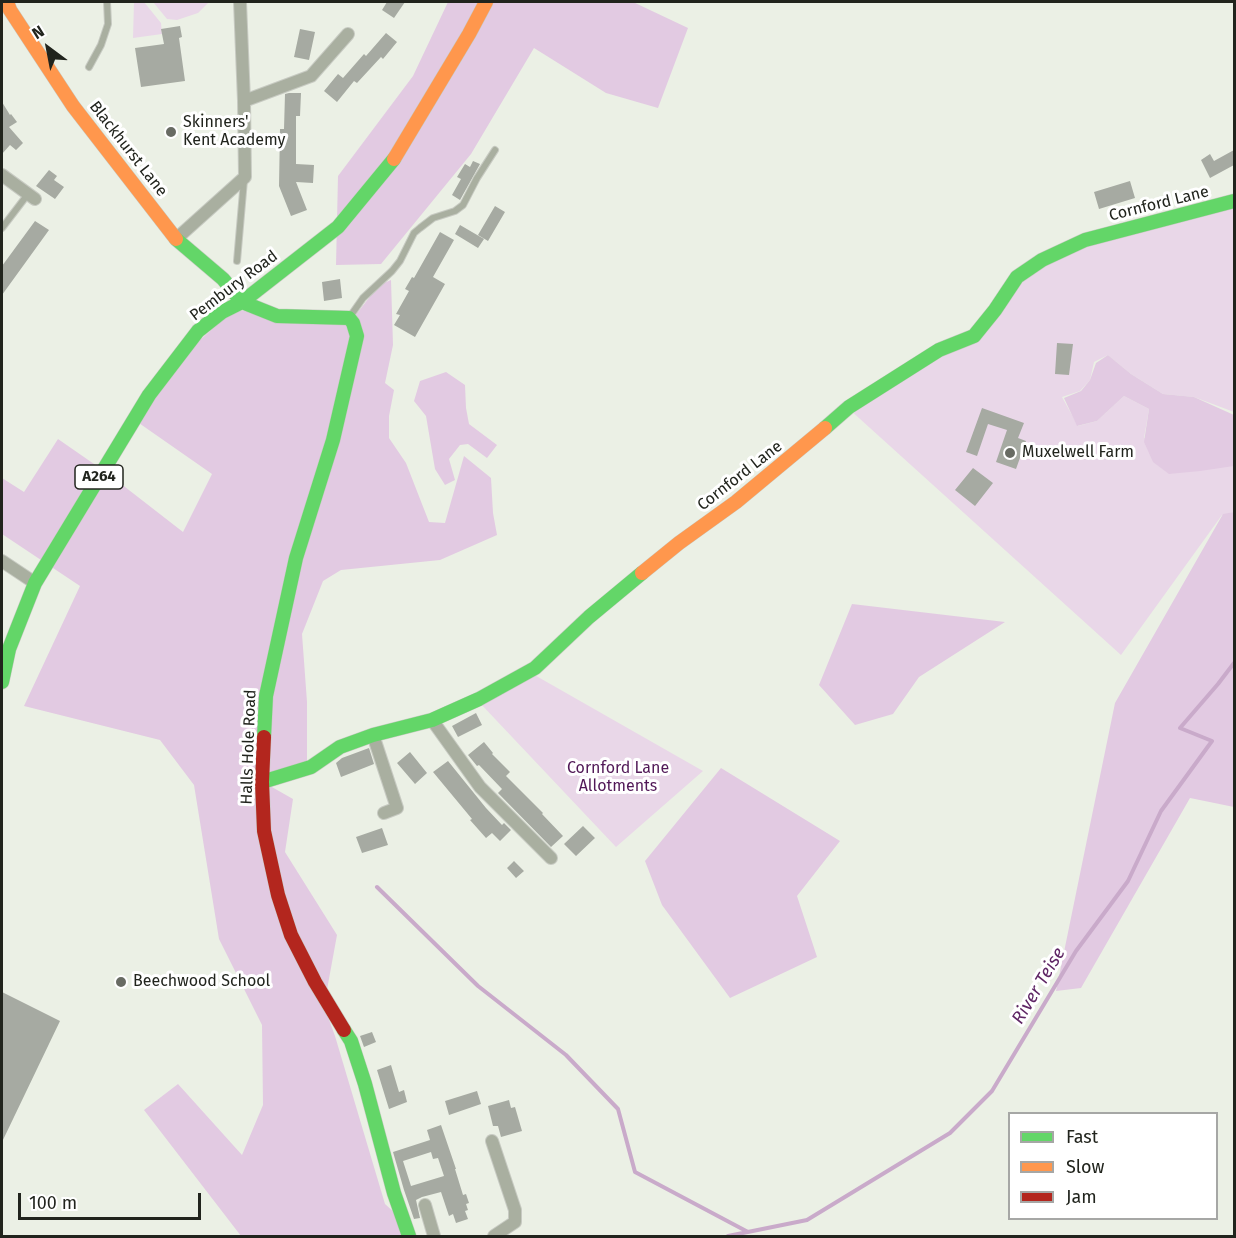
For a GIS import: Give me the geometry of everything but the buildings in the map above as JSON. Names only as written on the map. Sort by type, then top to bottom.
[{"type":"street","points":[[176,239],[245,177],[240,2]]},
{"type":"street","name":"Pembury Road","points":[[2,682],[9,650],[35,583],[149,395],[198,331],[222,312],[242,302],[338,227],[391,164],[486,2]]},
{"type":"street","name":"Blackhurst Lane","points":[[7,11],[73,106],[176,239],[223,279],[242,302]]},
{"type":"street","points":[[244,101],[311,76],[348,34]]},
{"type":"street","points":[[2,175],[31,196]]},
{"type":"street","name":"Cornford Lane","points":[[262,782],[311,767],[340,747],[373,735],[432,720],[479,699],[535,668],[589,617],[679,543],[736,502],[849,407],[939,350],[974,336],[1017,277],[1042,260],[1085,240],[1234,201]]},
{"type":"street","points":[[242,302],[277,316],[349,318]]},
{"type":"street","name":"Halls Hole Road","points":[[349,318],[357,336],[354,351],[333,440],[296,558],[266,696],[262,782],[264,831],[278,895],[291,935],[351,1041],[394,1193],[409,1236]]},
{"type":"street","points":[[2,561],[35,583]]},
{"type":"street","points":[[432,720],[480,787],[551,858]]},
{"type":"street","points":[[373,735],[397,808],[384,813]]},
{"type":"street","points":[[492,1141],[515,1209],[515,1222],[494,1236]]},
{"type":"street","points":[[425,1206],[434,1236]]},
{"type":"lane","points":[[89,68],[101,45],[108,24],[106,2]]},
{"type":"lane","points":[[349,318],[363,298],[400,261],[414,233],[433,218],[456,211],[463,205],[495,150]]},
{"type":"lane","points":[[237,261],[245,177]]},
{"type":"lane","points":[[2,228],[31,196]]},
{"type":"green space","points":[[134,2],[144,2],[161,23],[162,34],[133,38]]},
{"type":"green space","points":[[153,2],[209,2],[198,13],[177,20],[167,19]]},
{"type":"green space","points":[[1234,201],[1234,412],[1194,397],[1163,394],[1131,374],[1108,355],[1094,362],[1090,380],[1080,391],[1062,397],[1078,426],[1097,421],[1124,396],[1149,409],[1144,438],[1234,465],[1234,512],[1222,515],[1121,655],[849,409],[974,336],[1042,260]]},
{"type":"green space","name":"Cornford Lane Allotments","points":[[531,673],[703,771],[616,847],[479,702]]},
{"type":"shaded area","points":[[448,2],[633,2],[688,28],[658,108],[606,93],[534,48],[471,154],[381,264],[336,265],[338,176],[413,76]]},
{"type":"shaded area","points":[[391,280],[393,345],[385,383],[394,390],[389,416],[389,438],[406,463],[429,522],[445,523],[464,456],[491,478],[497,535],[440,560],[341,570],[323,581],[302,634],[307,702],[307,768],[263,782],[293,799],[285,852],[337,935],[324,1006],[385,1204],[396,1214],[402,1236],[241,1236],[144,1110],[178,1084],[242,1155],[263,1105],[262,1025],[219,939],[194,785],[160,740],[24,706],[80,586],[2,534],[2,478],[24,492],[58,439],[107,473],[183,532],[212,474],[136,421],[183,355],[234,310],[351,321],[379,285]]},
{"type":"shaded area","points":[[1108,355],[1131,374],[1163,394],[1194,397],[1234,415],[1234,466],[1169,474],[1153,462],[1144,442],[1149,409],[1124,396],[1097,421],[1077,426],[1064,398],[1081,391],[1090,380],[1096,363]]},
{"type":"shaded area","points":[[446,372],[465,385],[469,424],[497,445],[487,458],[468,444],[460,445],[449,459],[455,480],[445,485],[435,469],[426,416],[414,401],[420,381]]},
{"type":"shaded area","points":[[1234,512],[1234,807],[1190,798],[1081,988],[1056,991],[1115,703],[1223,514]]},
{"type":"shaded area","points":[[852,604],[1005,622],[919,677],[893,714],[855,725],[819,685]]},
{"type":"shaded area","points":[[721,768],[840,841],[797,896],[817,957],[730,998],[662,905],[645,861]]},
{"type":"waterway","name":"River Teise","points":[[728,1236],[807,1220],[950,1133],[992,1091],[1076,951],[1128,881],[1161,811],[1212,741],[1180,728],[1234,663]]},
{"type":"waterway","points":[[377,887],[478,986],[566,1055],[618,1109],[635,1172],[748,1232]]},
{"type":"traffic: fast","points":[[2,682],[9,649],[35,583],[149,395],[198,331],[222,312],[242,302],[338,227],[394,159]]},
{"type":"traffic: fast","points":[[825,428],[849,407],[939,350],[974,336],[1017,277],[1042,260],[1085,240],[1234,201]]},
{"type":"traffic: fast","points":[[176,239],[223,279],[242,302],[277,316],[349,318],[357,336],[333,440],[296,558],[266,696],[264,737]]},
{"type":"traffic: fast","points":[[262,782],[311,767],[340,747],[373,735],[432,720],[479,699],[535,668],[589,617],[642,573]]},
{"type":"traffic: fast","points":[[344,1030],[351,1041],[365,1084],[394,1193],[409,1236]]},
{"type":"traffic: slow","points":[[7,2],[73,106],[176,239]]},
{"type":"traffic: slow","points":[[394,159],[486,2]]},
{"type":"traffic: slow","points":[[642,573],[736,502],[825,428]]},
{"type":"traffic: jam","points":[[264,737],[262,782],[264,831],[278,895],[291,935],[315,982],[344,1030]]},
{"type":"place","name":"Skinners' Kent Academy","points":[[171,132]]},
{"type":"place","name":"Muxelwell Farm","points":[[1010,453]]},
{"type":"place","name":"Beechwood School","points":[[121,982]]}]
